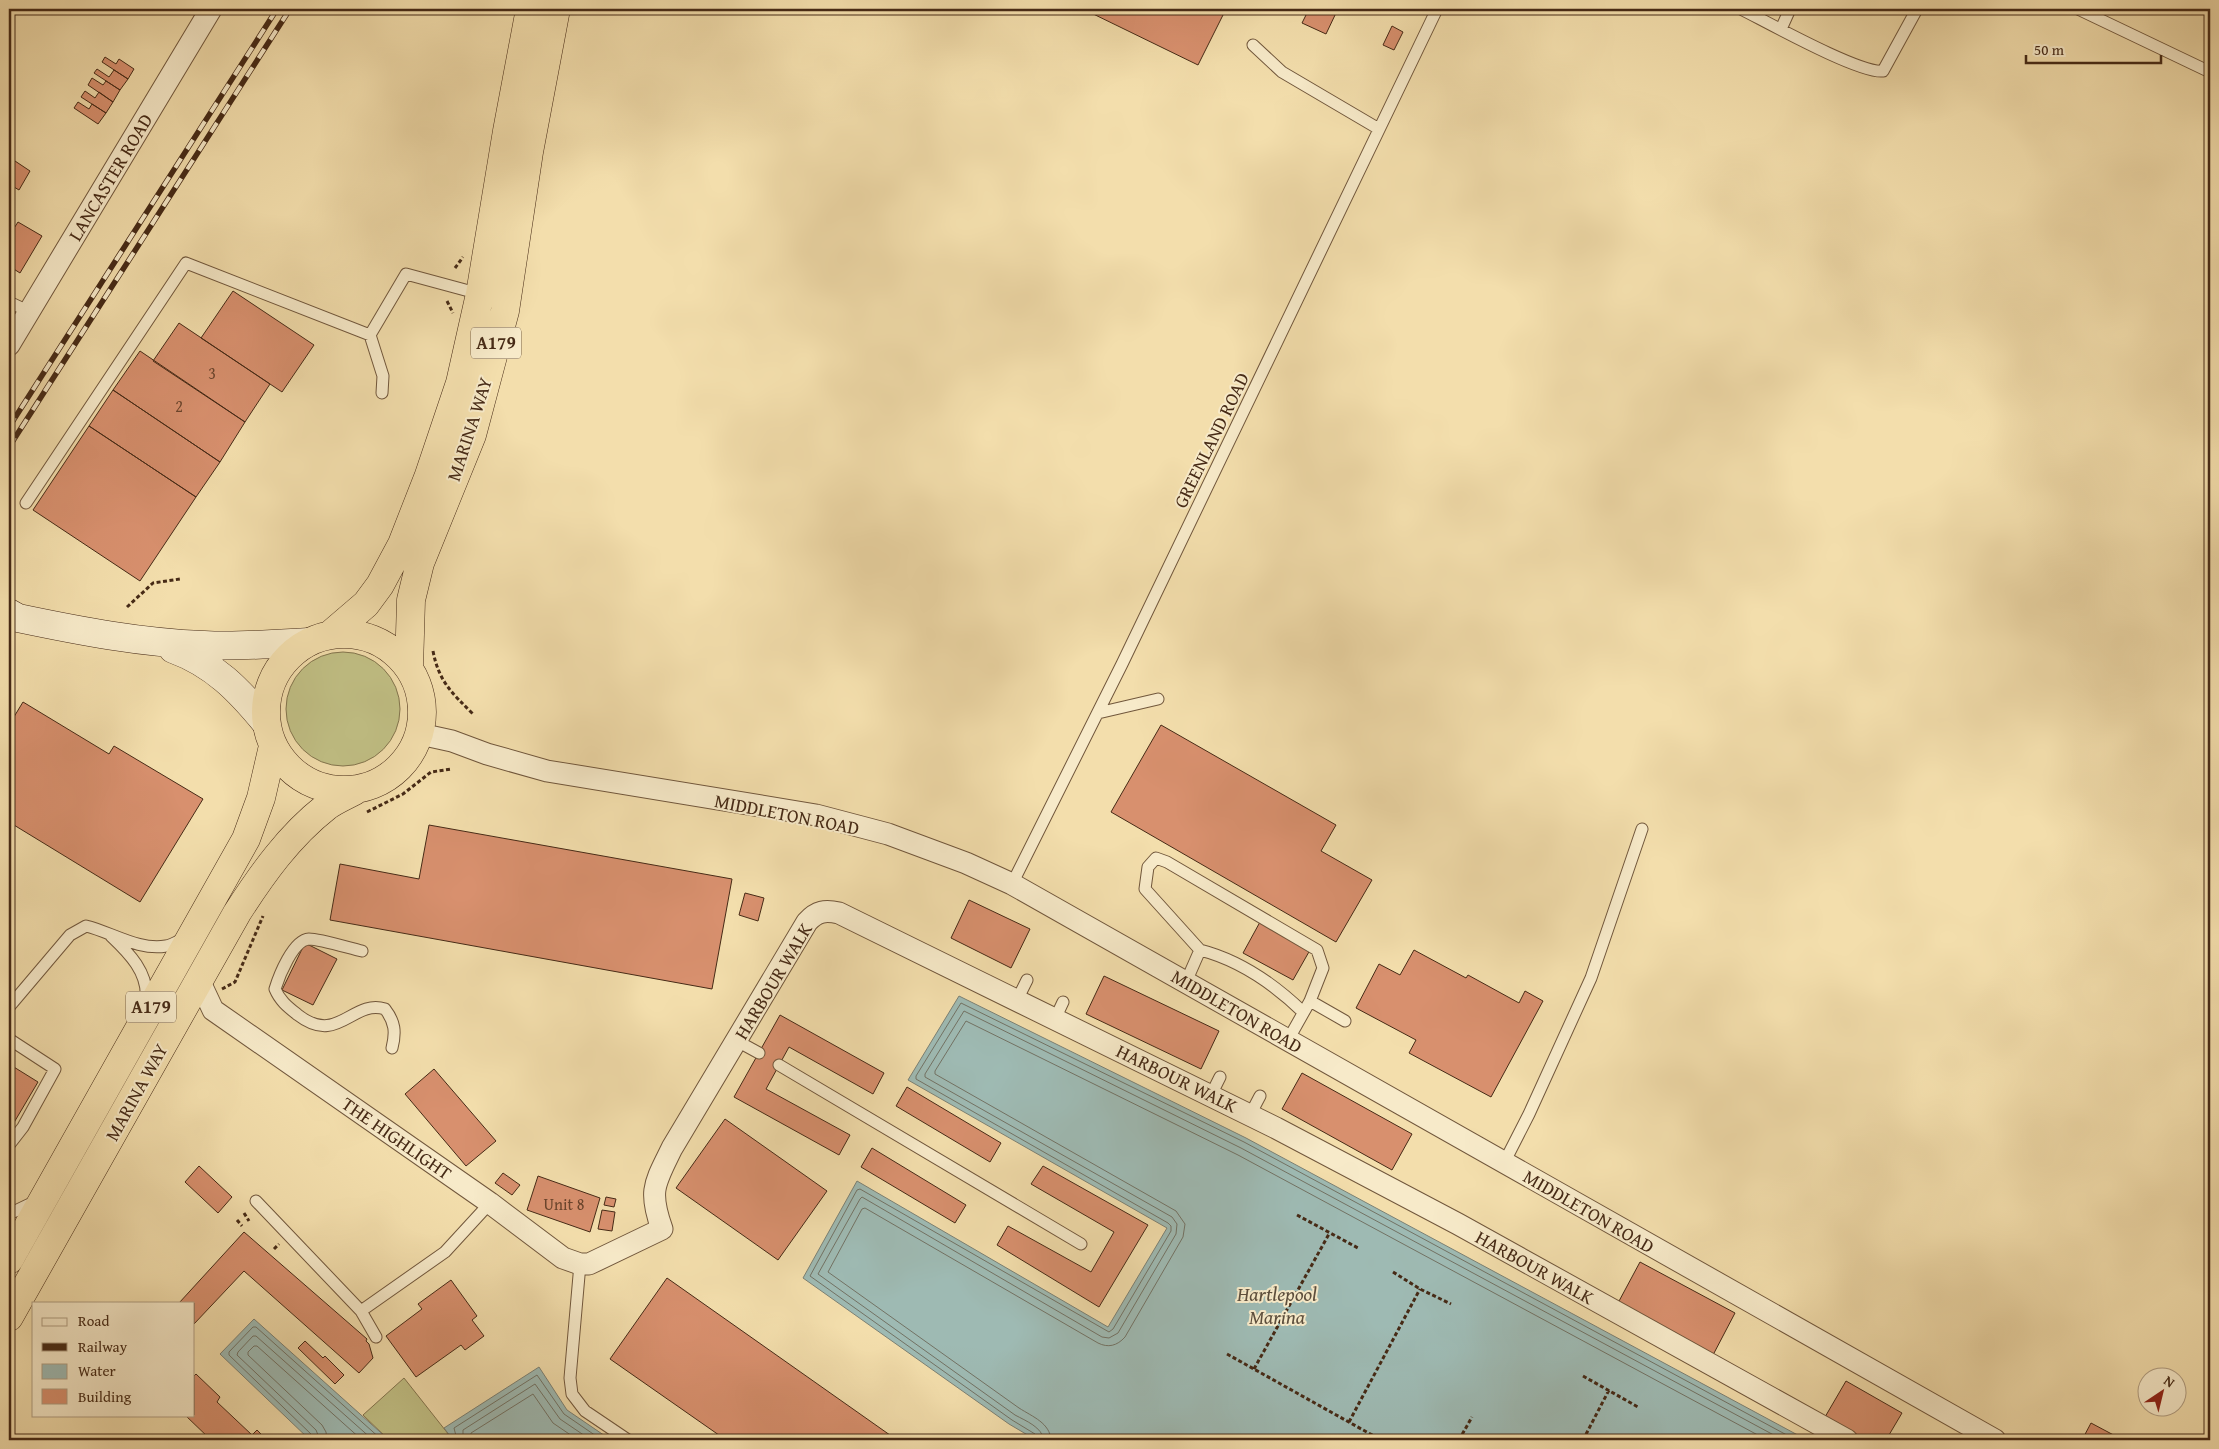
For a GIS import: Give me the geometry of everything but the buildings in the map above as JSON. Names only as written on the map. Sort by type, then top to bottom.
[{"type":"highway","name":"MARINA WAY","points":[[320,638],[366,604],[380,585],[402,544],[429,476],[460,383],[480,294],[507,131],[530,9]]},
{"type":"highway","name":"MARINA WAY","points":[[409,668],[411,600],[420,563],[472,435],[504,311],[529,152],[556,9]]},
{"type":"highway","name":"A179","points":[[354,634],[375,640],[394,651],[409,668],[420,688],[423,711],[420,734],[411,755],[396,772],[377,784],[359,802],[307,782],[287,767],[269,735],[266,699],[274,676],[288,656],[320,638],[354,634]]},
{"type":"highway","name":"MARINA WAY","points":[[9,1260],[246,839],[262,798],[269,735]]},
{"type":"highway","name":"MARINA WAY","points":[[9,1317],[181,1012],[210,985],[256,884],[295,834],[327,806],[359,802]]},
{"type":"main road","points":[[12,616],[86,632],[153,641],[213,646],[252,646],[320,638]]},
{"type":"main road","points":[[153,641],[185,654],[215,670],[248,701],[269,735]]},
{"type":"street","name":"LANCASTER ROAD","points":[[9,345],[209,9]]},
{"type":"street","name":"MIDDLETON ROAD","points":[[420,734],[452,741],[487,754],[547,771],[816,815],[888,834],[966,863],[1012,884],[1995,1440]]},
{"type":"street","name":"HARBOUR WALK","points":[[580,1264],[596,1261],[662,1229],[656,1210],[655,1183],[672,1148],[806,922],[814,914],[826,910],[841,914],[1017,1000],[1059,1010],[1255,1106],[1458,1224],[1847,1440]]},
{"type":"street","points":[[181,1012],[213,1010],[210,985]]},
{"type":"street","name":"THE HIGHLIGHT","points":[[213,1010],[490,1203],[563,1258],[580,1264]]},
{"type":"lane","name":"GREENLAND ROAD","points":[[1012,884],[1098,713],[1437,9]]},
{"type":"lane","points":[[1741,9],[1854,64],[1875,72],[1883,71],[1917,9]]},
{"type":"lane","points":[[1781,29],[1790,9]]},
{"type":"lane","points":[[2078,9],[2210,72]]},
{"type":"lane","points":[[1253,45],[1282,72],[1379,129]]},
{"type":"lane","points":[[26,503],[186,263],[370,335]]},
{"type":"lane","points":[[382,393],[383,376],[370,335],[406,274],[480,294]]},
{"type":"lane","points":[[9,302],[30,312]]},
{"type":"lane","points":[[1098,713],[1158,698]]},
{"type":"lane","points":[[1504,1163],[1529,1114],[1590,978],[1642,829]]},
{"type":"lane","points":[[1288,1040],[1304,1012],[1310,1001],[1323,968],[1317,950],[1167,862],[1156,858],[1148,866],[1145,889],[1200,950],[1233,962],[1259,977],[1284,994],[1304,1012]]},
{"type":"lane","points":[[9,1007],[70,934],[86,926],[104,930],[141,946],[167,946],[192,934]]},
{"type":"lane","points":[[104,930],[131,955],[148,986],[145,1018]]},
{"type":"lane","points":[[362,951],[308,939],[300,943],[280,974],[275,989],[278,998],[287,1006],[304,1020],[317,1026],[333,1025],[367,1008],[378,1007],[385,1009],[394,1024],[396,1034],[392,1048]]},
{"type":"lane","points":[[1186,982],[1200,950]]},
{"type":"lane","points":[[1017,1000],[1027,980]]},
{"type":"lane","points":[[1310,1001],[1345,1021]]},
{"type":"lane","points":[[9,1039],[55,1069],[23,1127],[9,1145]]},
{"type":"lane","points":[[737,1041],[758,1054]]},
{"type":"lane","points":[[779,1066],[1081,1244]]},
{"type":"lane","points":[[9,1214],[29,1206],[47,1192]]},
{"type":"lane","points":[[256,1202],[361,1311],[376,1337]]},
{"type":"lane","points":[[361,1311],[445,1252],[490,1203]]},
{"type":"lane","points":[[580,1264],[570,1378],[572,1394],[585,1411],[628,1440]]},
{"type":"path","points":[[127,607],[153,583],[180,579]]},
{"type":"path","points":[[432,643],[436,667],[446,687],[474,714]]},
{"type":"path","points":[[359,802],[403,794],[431,772],[452,769]]},
{"type":"path","points":[[210,985],[235,982],[265,913]]},
{"type":"path","points":[[244,1213],[249,1221]]},
{"type":"path","points":[[1297,1215],[1358,1248]]},
{"type":"path","points":[[237,1220],[242,1226]]},
{"type":"path","points":[[1254,1369],[1329,1234]]},
{"type":"path","points":[[1393,1272],[1420,1289],[1451,1304]]},
{"type":"path","points":[[1349,1422],[1420,1289]]},
{"type":"path","points":[[1227,1354],[1381,1440]]},
{"type":"path","points":[[1583,1376],[1638,1407]]},
{"type":"path","points":[[1583,1440],[1609,1390]]},
{"type":"path","points":[[1459,1440],[1472,1417]]},
{"type":"shaded area","points":[[343,652],[365,657],[383,669],[395,687],[400,709],[395,731],[383,749],[365,761],[343,766],[321,761],[303,749],[291,731],[286,709],[291,687],[303,669],[321,657]]},
{"type":"shaded area","points":[[404,1378],[453,1440],[389,1440],[363,1415]]},
{"type":"water","name":"Hartlepool Marina","points":[[959,996],[1246,1138],[1807,1440],[1036,1440],[1009,1424],[803,1278],[857,1181],[1108,1327],[1167,1228],[908,1080]]},
{"type":"water","points":[[254,1319],[389,1440],[310,1440],[220,1354]]},
{"type":"water","points":[[539,1367],[567,1410],[611,1440],[453,1440],[444,1428]]},
{"type":"railway","points":[[9,427],[277,9]]},
{"type":"railway","points":[[9,447],[290,9]]}]
